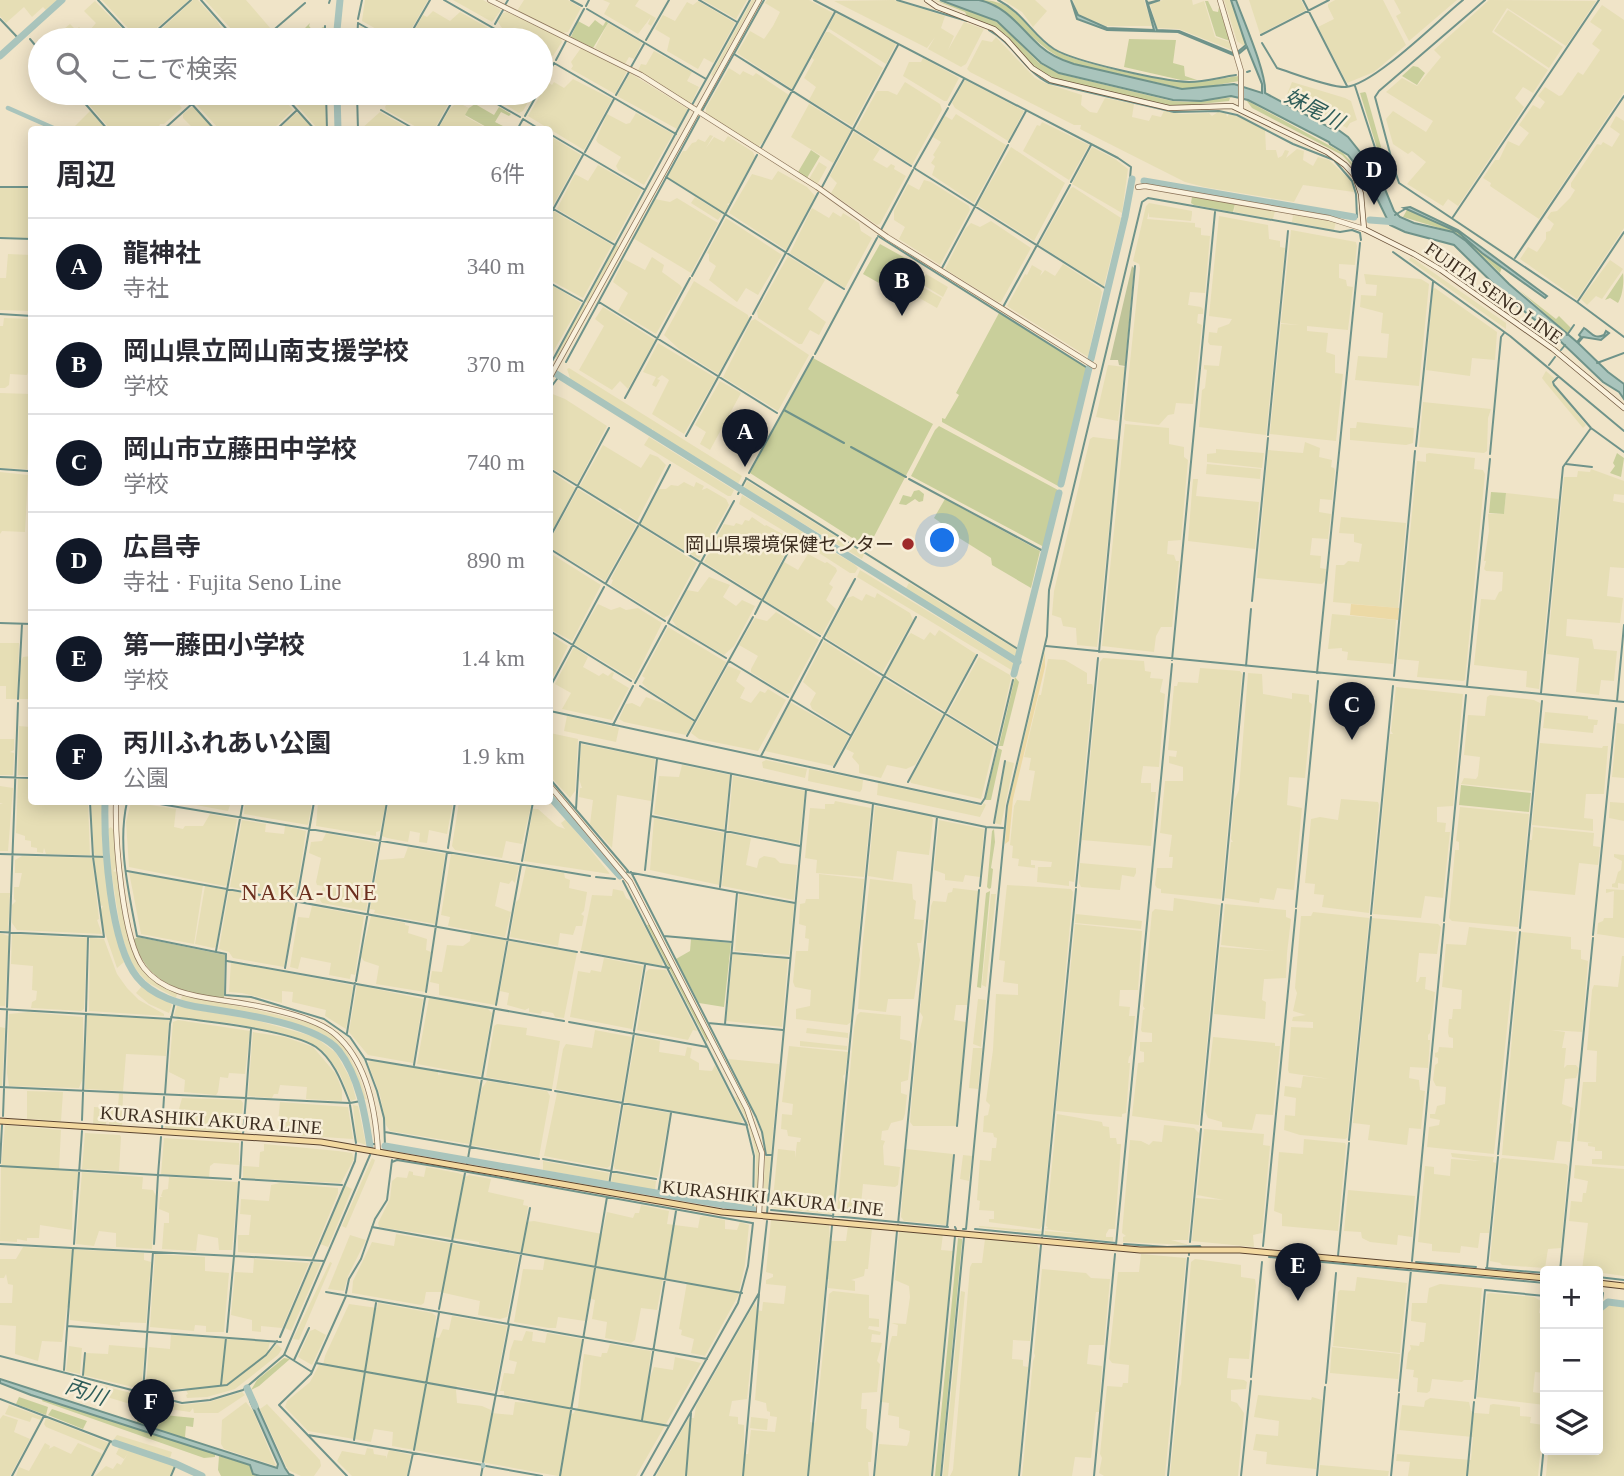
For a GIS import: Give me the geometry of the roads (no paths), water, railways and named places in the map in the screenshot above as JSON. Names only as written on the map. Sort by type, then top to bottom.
[{"type":"main road","name":"KURASHIKI AKURA LINE","points":[[0,1121],[321,1142],[698,1209],[759,1211],[1140,1250],[1240,1250],[1540,1278]]},
{"type":"main road","points":[[1603,1284],[1624,1286]]},
{"type":"street","points":[[490,0],[548,28]]},
{"type":"street","points":[[553,371],[759,0]]},
{"type":"street","points":[[927,0],[994,29],[1031,68],[1051,80],[1169,108],[1222,105],[1241,109],[1327,152],[1345,164],[1355,176],[1359,185],[1364,229]]},
{"type":"street","points":[[1220,0],[1238,58],[1242,83],[1241,109]]},
{"type":"street","points":[[553,30],[612,59],[697,111],[808,181],[887,237],[1094,366]]},
{"type":"street","name":"FUJITA SENO LINE","points":[[1138,187],[1145,186],[1329,218],[1364,229],[1441,270],[1553,349],[1624,408]]},
{"type":"street","points":[[553,790],[630,882],[742,1100],[755,1128],[762,1153],[759,1211]]},
{"type":"street","points":[[116,805],[121,886],[134,948],[145,969],[156,979],[181,993],[243,1003],[292,1015],[331,1031],[347,1047],[364,1080],[376,1121],[379,1152]]},
{"type":"water","name":"妹尾川","points":[[940,0],[979,0],[998,7],[1048,52],[1074,64],[1182,89],[1234,84],[1262,93],[1262,84],[1247,47],[1236,56],[1178,32],[1107,30],[1077,19],[1071,0],[1078,15],[1107,28],[1154,30],[1146,0],[1148,3],[1160,0],[1148,4],[1157,30],[1179,31],[1235,54],[1246,45],[1231,0],[1236,0],[1259,61],[1265,93],[1348,137],[1380,177],[1394,211],[1400,217],[1453,232],[1466,241],[1509,284],[1577,342],[1584,328],[1598,337],[1606,331],[1609,333],[1601,340],[1583,337],[1578,343],[1624,384],[1624,399],[1508,298],[1454,245],[1405,232],[1390,225],[1369,182],[1348,155],[1329,142],[1248,100],[1231,96],[1201,101],[1173,100],[1059,73],[1041,63],[997,21]]},
{"type":"water","points":[[1410,207],[1458,230],[1547,296],[1545,298],[1482,253],[1458,232],[1404,208]]},
{"type":"water","points":[[0,1379],[277,1468],[278,1464],[250,1401],[253,1397],[285,1468],[294,1476],[253,1474],[250,1465],[31,1395],[0,1383]]},
{"type":"waterway","points":[[31,28],[62,0]]},
{"type":"waterway","points":[[98,0],[124,28]]},
{"type":"waterway","points":[[160,28],[191,0]]},
{"type":"waterway","points":[[201,0],[226,28]]},
{"type":"waterway","points":[[337,28],[340,0]]},
{"type":"waterway","points":[[358,19],[362,0]]},
{"type":"waterway","points":[[414,28],[430,0]]},
{"type":"waterway","points":[[444,0],[493,28]]},
{"type":"waterway","points":[[505,5],[508,0]]},
{"type":"waterway","points":[[571,0],[582,6]]},
{"type":"waterway","points":[[586,6],[589,0]]},
{"type":"waterway","points":[[646,40],[669,0]]},
{"type":"waterway","points":[[699,0],[737,22]]},
{"type":"waterway","points":[[692,105],[750,0]]},
{"type":"waterway","points":[[702,111],[764,0]]},
{"type":"waterway","points":[[814,0],[1118,158],[1131,167],[1130,178]]},
{"type":"waterway","points":[[897,0],[967,21]]},
{"type":"waterway","points":[[998,0],[1015,11],[1054,49],[1080,60],[1177,81],[1195,82],[1236,75]]},
{"type":"waterway","points":[[1303,0],[1347,86]]},
{"type":"waterway","points":[[1261,35],[1329,0]]},
{"type":"waterway","points":[[1262,43],[1277,68],[1322,83],[1346,87],[1373,75],[1389,64],[1463,0]]},
{"type":"waterway","points":[[1391,157],[1375,97],[1485,0]]},
{"type":"waterway","points":[[1453,217],[1599,0]]},
{"type":"waterway","points":[[276,28],[305,3]]},
{"type":"waterway","points":[[570,35],[584,9]]},
{"type":"waterway","points":[[587,9],[706,79]]},
{"type":"waterway","points":[[495,24],[503,10]]},
{"type":"waterway","points":[[761,148],[835,12]]},
{"type":"waterway","points":[[0,19],[19,39]]},
{"type":"waterway","points":[[358,23],[367,28]]},
{"type":"waterway","points":[[358,23],[358,28]]},
{"type":"waterway","points":[[989,30],[1005,42],[1032,71],[1049,83],[1174,112],[1219,111],[1237,115],[1293,144],[1334,160],[1352,181],[1356,194],[1357,217]]},
{"type":"waterway","points":[[0,56],[28,31]]},
{"type":"waterway","points":[[556,60],[566,41]]},
{"type":"waterway","points":[[631,67],[644,44]]},
{"type":"waterway","points":[[822,187],[898,45]]},
{"type":"waterway","points":[[734,54],[911,166]]},
{"type":"waterway","points":[[554,63],[676,134]]},
{"type":"waterway","points":[[616,95],[629,72]]},
{"type":"waterway","points":[[949,105],[964,79]]},
{"type":"waterway","points":[[1355,86],[1379,160]]},
{"type":"waterway","points":[[1515,258],[1624,96]]},
{"type":"waterway","points":[[585,152],[614,99]]},
{"type":"waterway","points":[[86,105],[105,126]]},
{"type":"waterway","points":[[167,126],[191,105]]},
{"type":"waterway","points":[[193,105],[211,126]]},
{"type":"waterway","points":[[293,105],[311,126]]},
{"type":"waterway","points":[[326,105],[327,126]]},
{"type":"waterway","points":[[337,105],[338,126]]},
{"type":"waterway","points":[[357,105],[358,126]]},
{"type":"waterway","points":[[438,126],[450,105]]},
{"type":"waterway","points":[[499,105],[520,117]]},
{"type":"waterway","points":[[525,116],[531,105]]},
{"type":"waterway","points":[[8,108],[49,126]]},
{"type":"waterway","points":[[914,168],[948,108]]},
{"type":"waterway","points":[[553,359],[689,109]]},
{"type":"waterway","points":[[381,110],[409,126]]},
{"type":"waterway","points":[[280,126],[296,111]]},
{"type":"waterway","points":[[1009,142],[1026,111]]},
{"type":"waterway","points":[[566,362],[699,117]]},
{"type":"waterway","points":[[523,119],[534,126]]},
{"type":"waterway","points":[[519,126],[523,119]]},
{"type":"waterway","points":[[553,136],[645,190]]},
{"type":"waterway","points":[[942,268],[1008,145]]},
{"type":"waterway","points":[[1071,182],[1091,145]]},
{"type":"waterway","points":[[553,210],[583,155]]},
{"type":"waterway","points":[[692,276],[757,155]]},
{"type":"waterway","points":[[1393,165],[1399,183],[1577,302],[1624,337]]},
{"type":"waterway","points":[[914,168],[1108,290]]},
{"type":"waterway","points":[[881,230],[913,170]]},
{"type":"waterway","points":[[666,177],[844,289]]},
{"type":"waterway","points":[[1091,359],[1132,179]]},
{"type":"waterway","points":[[1144,181],[1354,217]]},
{"type":"waterway","points":[[1003,307],[1070,185]]},
{"type":"waterway","points":[[0,187],[28,187]]},
{"type":"waterway","points":[[753,314],[818,193]]},
{"type":"waterway","points":[[963,1229],[966,1229],[1007,806],[1047,636],[1049,590],[1142,202],[1148,198],[1340,232],[1352,230],[1360,233],[1361,240]]},
{"type":"waterway","points":[[553,209],[615,245]]},
{"type":"waterway","points":[[1395,215],[1405,209]]},
{"type":"waterway","points":[[1172,660],[1215,212]]},
{"type":"waterway","points":[[1370,220],[1397,222]]},
{"type":"waterway","points":[[1268,435],[1288,231]]},
{"type":"waterway","points":[[1578,301],[1624,232]]},
{"type":"waterway","points":[[878,236],[1089,369]]},
{"type":"waterway","points":[[0,238],[28,239]]},
{"type":"waterway","points":[[815,354],[877,238]]},
{"type":"waterway","points":[[1317,673],[1360,243]]},
{"type":"waterway","points":[[1393,252],[1510,336],[1624,431]]},
{"type":"waterway","points":[[1099,652],[1135,266]]},
{"type":"waterway","points":[[625,398],[690,278]]},
{"type":"waterway","points":[[1416,446],[1433,282]]},
{"type":"waterway","points":[[553,285],[582,301]]},
{"type":"waterway","points":[[599,302],[777,413]]},
{"type":"waterway","points":[[0,314],[28,316]]},
{"type":"waterway","points":[[686,436],[751,317]]},
{"type":"waterway","points":[[1567,335],[1574,325]]},
{"type":"waterway","points":[[1490,454],[1501,337],[1504,333]]},
{"type":"waterway","points":[[1561,350],[1565,345]]},
{"type":"waterway","points":[[1597,363],[1624,353]]},
{"type":"waterway","points":[[749,473],[813,357]]},
{"type":"waterway","points":[[1549,365],[1555,357]]},
{"type":"waterway","points":[[1061,484],[1089,368]]},
{"type":"waterway","points":[[553,372],[1018,662]]},
{"type":"waterway","points":[[1558,377],[1553,382],[1554,385],[1591,428],[1624,452]]},
{"type":"waterway","points":[[553,384],[557,379]]},
{"type":"waterway","points":[[784,410],[844,443]]},
{"type":"waterway","points":[[553,531],[609,428]]},
{"type":"waterway","points":[[1541,693],[1563,467],[1591,428]]},
{"type":"waterway","points":[[1252,601],[1268,438]]},
{"type":"waterway","points":[[851,447],[906,477]]},
{"type":"waterway","points":[[1394,676],[1415,451]]},
{"type":"waterway","points":[[1467,686],[1490,459]]},
{"type":"waterway","points":[[1566,464],[1592,467]]},
{"type":"waterway","points":[[640,523],[670,465]]},
{"type":"waterway","points":[[0,469],[28,471]]},
{"type":"waterway","points":[[553,471],[820,636]]},
{"type":"waterway","points":[[746,478],[1021,651]]},
{"type":"waterway","points":[[738,494],[746,479]]},
{"type":"waterway","points":[[909,479],[1045,552]]},
{"type":"waterway","points":[[1014,674],[1059,493]]},
{"type":"waterway","points":[[726,658],[668,623],[734,501]]},
{"type":"waterway","points":[[606,583],[638,526]]},
{"type":"waterway","points":[[763,599],[794,541]]},
{"type":"waterway","points":[[553,551],[665,621]]},
{"type":"waterway","points":[[824,637],[855,579]]},
{"type":"waterway","points":[[553,681],[604,587]]},
{"type":"waterway","points":[[755,614],[761,602]]},
{"type":"waterway","points":[[1246,666],[1251,609]]},
{"type":"waterway","points":[[687,736],[753,617]]},
{"type":"waterway","points":[[916,617],[884,676],[996,745]]},
{"type":"waterway","points":[[0,623],[28,624]]},
{"type":"waterway","points":[[18,699],[22,624]]},
{"type":"waterway","points":[[1617,701],[1624,625]]},
{"type":"waterway","points":[[635,683],[666,626]]},
{"type":"waterway","points":[[553,633],[631,681]]},
{"type":"waterway","points":[[823,638],[884,676],[834,767]]},
{"type":"waterway","points":[[761,756],[822,640]]},
{"type":"waterway","points":[[1046,646],[1624,702]]},
{"type":"waterway","points":[[908,782],[977,655]]},
{"type":"waterway","points":[[1076,886],[1098,658]]},
{"type":"waterway","points":[[729,661],[788,697]]},
{"type":"waterway","points":[[1116,1245],[1172,664]]},
{"type":"waterway","points":[[1223,900],[1244,673]]},
{"type":"waterway","points":[[553,712],[981,804],[985,798],[1013,680]]},
{"type":"waterway","points":[[1296,907],[1318,681]]},
{"type":"waterway","points":[[613,725],[633,686]]},
{"type":"waterway","points":[[640,686],[695,721]]},
{"type":"waterway","points":[[1371,914],[1393,686]]},
{"type":"waterway","points":[[1444,921],[1466,695]]},
{"type":"waterway","points":[[792,700],[850,735]]},
{"type":"waterway","points":[[1520,928],[1542,701]]},
{"type":"waterway","points":[[7,1007],[18,703]]},
{"type":"waterway","points":[[1593,935],[1616,708]]},
{"type":"waterway","points":[[576,809],[580,742],[986,827],[1003,828]]},
{"type":"waterway","points":[[645,870],[657,759]]},
{"type":"waterway","points":[[994,823],[1005,761]]},
{"type":"waterway","points":[[720,887],[731,775]]},
{"type":"waterway","points":[[0,777],[28,778]]},
{"type":"waterway","points":[[553,783],[628,871]]},
{"type":"waterway","points":[[767,1213],[806,790]]},
{"type":"waterway","points":[[553,800],[620,876]]},
{"type":"waterway","points":[[833,1217],[873,804]]},
{"type":"waterway","points":[[0,932],[104,937],[93,857],[90,805]]},
{"type":"waterway","points":[[105,805],[110,893],[120,942],[137,977],[143,984],[177,1002],[276,1021],[329,1042],[339,1051],[352,1072],[370,1146]]},
{"type":"waterway","points":[[126,805],[124,852],[137,936],[226,954],[225,995],[251,997],[324,1019],[350,1037],[365,1059],[377,1091],[384,1118],[385,1146]]},
{"type":"waterway","points":[[166,805],[590,876]]},
{"type":"waterway","points":[[216,951],[242,805]]},
{"type":"waterway","points":[[285,968],[313,805]]},
{"type":"waterway","points":[[356,981],[386,805]]},
{"type":"waterway","points":[[448,848],[455,805]]},
{"type":"waterway","points":[[522,861],[532,805]]},
{"type":"waterway","points":[[651,816],[800,846]]},
{"type":"waterway","points":[[898,1224],[937,817]]},
{"type":"waterway","points":[[980,886],[986,828]]},
{"type":"waterway","points":[[426,992],[447,852]]},
{"type":"waterway","points":[[0,854],[108,857]]},
{"type":"waterway","points":[[496,1005],[521,865]]},
{"type":"waterway","points":[[127,871],[577,952]]},
{"type":"waterway","points":[[627,872],[795,903]]},
{"type":"waterway","points":[[631,872],[756,1117],[766,1155],[771,1155]]},
{"type":"waterway","points":[[596,877],[615,879]]},
{"type":"waterway","points":[[623,881],[746,1123],[754,1156],[753,1205]]},
{"type":"waterway","points":[[1042,1238],[1076,889]]},
{"type":"waterway","points":[[957,1126],[979,890]]},
{"type":"waterway","points":[[725,1024],[737,893]]},
{"type":"waterway","points":[[1201,1125],[1222,904]]},
{"type":"waterway","points":[[1263,1246],[1296,910]]},
{"type":"waterway","points":[[1349,1140],[1371,917]]},
{"type":"waterway","points":[[1412,1261],[1444,924]]},
{"type":"waterway","points":[[1498,1154],[1520,932]]},
{"type":"waterway","points":[[664,936],[732,942]]},
{"type":"waterway","points":[[86,1011],[88,938]]},
{"type":"waterway","points":[[1560,1266],[1593,938]]},
{"type":"waterway","points":[[581,952],[669,968]]},
{"type":"waterway","points":[[732,953],[789,958]]},
{"type":"waterway","points":[[227,961],[564,1021]]},
{"type":"waterway","points":[[634,1031],[645,965]]},
{"type":"waterway","points":[[347,1033],[355,983]]},
{"type":"waterway","points":[[414,1065],[425,998]]},
{"type":"waterway","points":[[165,1094],[170,1024],[175,1002]]},
{"type":"waterway","points":[[0,1009],[86,1014]]},
{"type":"waterway","points":[[467,1164],[494,1010]]},
{"type":"waterway","points":[[4,1086],[7,1011]]},
{"type":"waterway","points":[[82,1120],[86,1014],[170,1019]]},
{"type":"waterway","points":[[171,1017],[246,1027],[304,1041],[328,1058],[350,1103],[361,1101]]},
{"type":"waterway","points":[[569,1022],[707,1047]]},
{"type":"waterway","points":[[708,1023],[783,1030]]},
{"type":"waterway","points":[[251,1029],[246,1098],[349,1103]]},
{"type":"waterway","points":[[609,1185],[634,1033]]},
{"type":"waterway","points":[[366,1059],[551,1090]]},
{"type":"waterway","points":[[0,1087],[246,1098],[243,1134]]},
{"type":"waterway","points":[[3,1116],[4,1089]]},
{"type":"waterway","points":[[555,1091],[747,1125]]},
{"type":"waterway","points":[[162,1129],[164,1097]]},
{"type":"waterway","points":[[350,1105],[356,1143]]},
{"type":"waterway","points":[[658,1194],[671,1113]]},
{"type":"waterway","points":[[0,1163],[2,1125]]},
{"type":"waterway","points":[[1190,1242],[1201,1129]]},
{"type":"waterway","points":[[74,1244],[82,1131]]},
{"type":"waterway","points":[[385,1132],[539,1159]]},
{"type":"waterway","points":[[0,1166],[158,1175],[161,1137]]},
{"type":"waterway","points":[[240,1178],[242,1142]]},
{"type":"waterway","points":[[1338,1256],[1349,1143]]},
{"type":"waterway","points":[[370,1144],[375,1144]]},
{"type":"waterway","points":[[385,1146],[754,1210]]},
{"type":"waterway","points":[[280,1337],[355,1161],[356,1153]]},
{"type":"waterway","name":"丙川","points":[[0,1356],[182,1403],[210,1400],[243,1390],[284,1355],[370,1155]]},
{"type":"waterway","points":[[947,1227],[954,1155]]},
{"type":"waterway","points":[[1487,1268],[1498,1157]]},
{"type":"waterway","points":[[543,1159],[656,1179]]},
{"type":"waterway","points":[[346,1293],[349,1279],[361,1259],[375,1219],[387,1200],[392,1160]]},
{"type":"waterway","points":[[392,1162],[397,1160],[440,1167],[752,1223]]},
{"type":"waterway","points":[[439,1309],[465,1173]]},
{"type":"waterway","points":[[154,1244],[158,1175],[231,1179]]},
{"type":"waterway","points":[[242,1179],[342,1185]]},
{"type":"waterway","name":"丙川","points":[[64,1370],[73,1248],[234,1256],[239,1182]]},
{"type":"waterway","points":[[560,1476],[607,1197]]},
{"type":"waterway","points":[[508,1323],[530,1208]]},
{"type":"waterway","points":[[771,1210],[948,1227]]},
{"type":"waterway","points":[[642,1420],[676,1211]]},
{"type":"waterway","points":[[654,1476],[759,1293],[767,1221]]},
{"type":"waterway","points":[[641,1476],[738,1303],[748,1266],[753,1223]]},
{"type":"waterway","points":[[808,1476],[832,1226]]},
{"type":"waterway","points":[[372,1227],[742,1293]]},
{"type":"waterway","points":[[975,1229],[1116,1243]]},
{"type":"waterway","points":[[874,1476],[897,1231]]},
{"type":"waterway","points":[[932,1476],[955,1236]]},
{"type":"waterway","points":[[941,1476],[964,1237]]},
{"type":"waterway","points":[[0,1244],[72,1248]]},
{"type":"waterway","points":[[1124,1244],[1201,1248]]},
{"type":"waterway","points":[[1019,1476],[1041,1245]]},
{"type":"waterway","points":[[143,1392],[153,1252]]},
{"type":"waterway","points":[[1094,1476],[1115,1254]]},
{"type":"waterway","points":[[227,1332],[234,1256],[324,1261]]},
{"type":"waterway","points":[[1269,1257],[1540,1283]]},
{"type":"waterway","points":[[1168,1476],[1188,1258]]},
{"type":"waterway","points":[[1251,1377],[1262,1262]]},
{"type":"waterway","points":[[1416,1262],[1476,1267]]},
{"type":"waterway","points":[[1486,1268],[1540,1273]]},
{"type":"waterway","points":[[1399,1391],[1411,1270]]},
{"type":"waterway","points":[[1326,1383],[1336,1273]]},
{"type":"waterway","points":[[1603,1278],[1624,1280]]},
{"type":"waterway","points":[[1475,1398],[1485,1290],[1540,1296]]},
{"type":"waterway","points":[[326,1292],[707,1359]]},
{"type":"waterway","points":[[743,1476],[759,1294]]},
{"type":"waterway","points":[[346,1296],[311,1374],[279,1405],[347,1476]]},
{"type":"waterway","points":[[1603,1306],[1608,1302],[1624,1304]]},
{"type":"waterway","points":[[354,1440],[376,1303]]},
{"type":"waterway","points":[[414,1450],[439,1313]]},
{"type":"waterway","points":[[483,1462],[509,1325]]},
{"type":"waterway","points":[[68,1326],[281,1342]]},
{"type":"waterway","points":[[294,1360],[309,1328]]},
{"type":"waterway","points":[[221,1385],[226,1338]]},
{"type":"waterway","points":[[144,1387],[164,1392],[227,1385],[266,1355],[277,1341]]},
{"type":"waterway","name":"丙川","points":[[83,1375],[85,1353]]},
{"type":"waterway","points":[[285,1355],[312,1372]]},
{"type":"waterway","points":[[316,1363],[669,1426]]},
{"type":"waterway","points":[[1241,1476],[1251,1381]]},
{"type":"waterway","points":[[1317,1476],[1325,1387]]},
{"type":"waterway","points":[[247,1388],[255,1406]]},
{"type":"waterway","points":[[1391,1476],[1399,1394]]},
{"type":"waterway","points":[[0,1399],[115,1443]]},
{"type":"waterway","points":[[1467,1476],[1474,1402]]},
{"type":"waterway","points":[[686,1476],[691,1413]]},
{"type":"waterway","points":[[12,1476],[44,1416]]},
{"type":"waterway","points":[[308,1435],[483,1465],[481,1476]]},
{"type":"waterway","points":[[92,1476],[110,1442]]},
{"type":"waterway","points":[[115,1443],[174,1463],[202,1476]]},
{"type":"waterway","points":[[408,1476],[413,1453]]},
{"type":"waterway","points":[[1541,1476],[1543,1455]]},
{"type":"waterway","points":[[171,1476],[176,1464]]},
{"type":"waterway","points":[[486,1466],[542,1476]]},
{"type":"place","name":"広昌寺","points":[[1374,205]]},
{"type":"place","name":"岡山県立岡山南支援学校","points":[[902,316]]},
{"type":"place","name":"龍神社","points":[[745,467]]},
{"type":"place","name":"岡山県環境保健センター","points":[[908,544]]},
{"type":"place","name":"岡山市立藤田中学校","points":[[1352,740]]},
{"type":"place","name":"第一藤田小学校","points":[[1298,1301]]},
{"type":"place","name":"丙川ふれあい公園","points":[[151,1437]]},
{"type":"district","name":"NAKA-UNE","points":[[310,892]]}]
